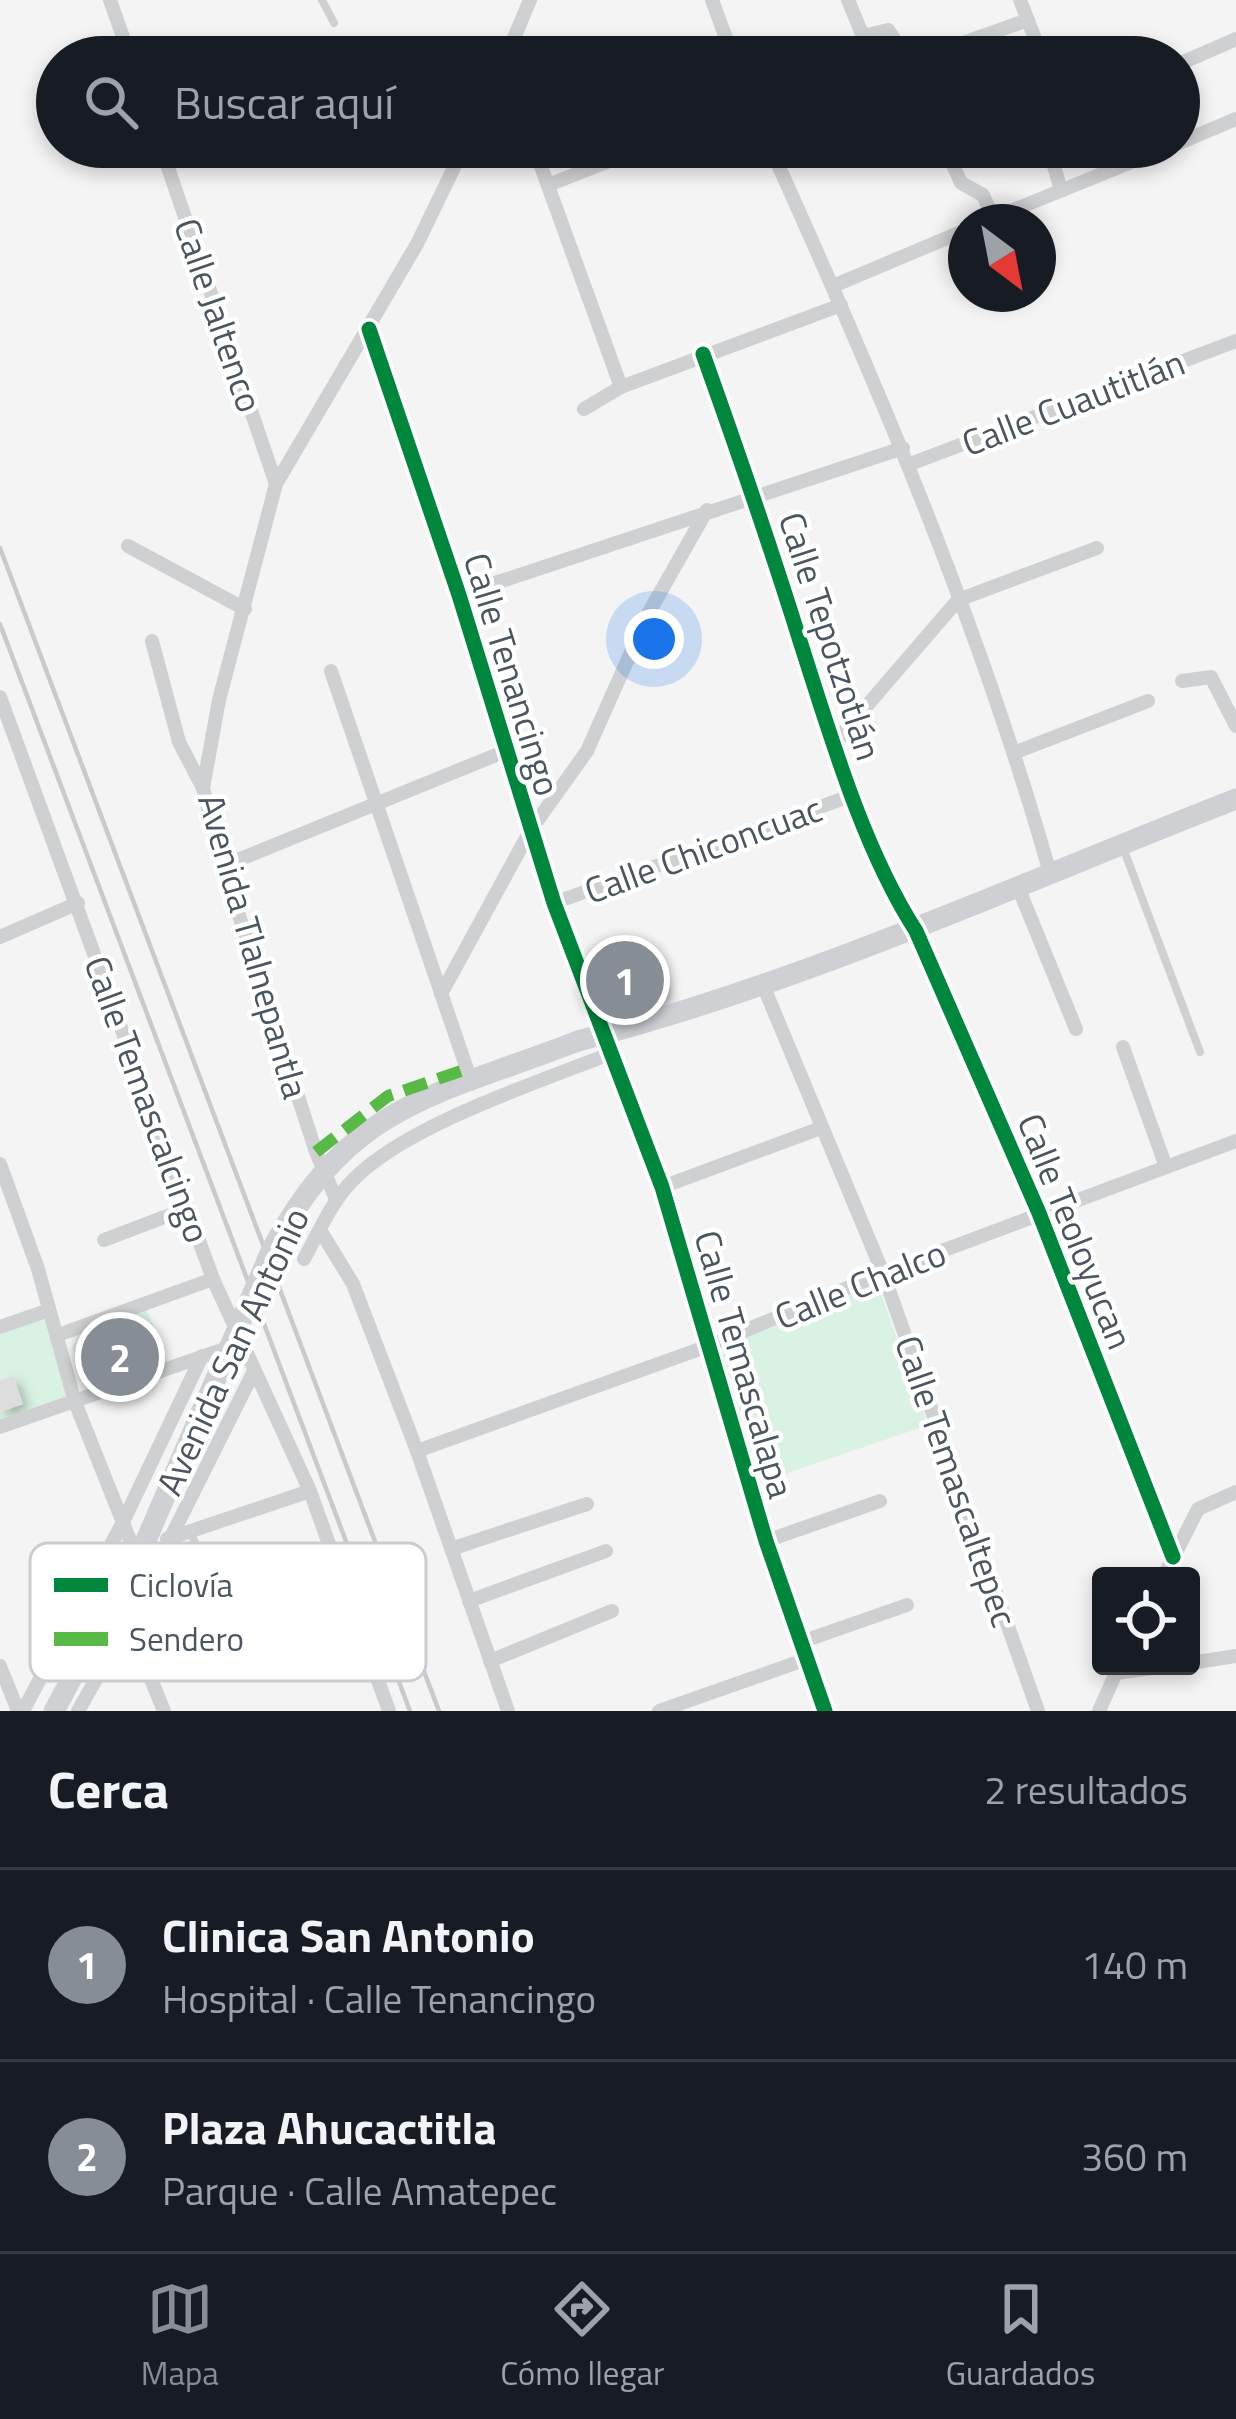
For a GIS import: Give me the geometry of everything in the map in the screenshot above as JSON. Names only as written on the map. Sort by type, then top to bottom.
[{"type":"main road","name":"Avenida San Antonio","points":[[144,1543],[295,1207],[344,1148],[374,1124],[422,1098],[578,1041],[607,1044],[916,931],[1236,799]]},
{"type":"main road","name":"Avenida San Antonio","points":[[54,1711],[70,1681]]},
{"type":"street","points":[[110,0],[123,36]]},
{"type":"street","points":[[515,36],[530,0]]},
{"type":"street","points":[[712,0],[725,36]]},
{"type":"street","points":[[848,0],[863,36],[888,30],[892,36]]},
{"type":"street","points":[[1020,0],[1034,36]]},
{"type":"street","points":[[983,36],[1028,20]]},
{"type":"street","points":[[1200,55],[1236,39]]},
{"type":"street","points":[[1200,134],[1236,119]]},
{"type":"street","name":"Calle Jaltenco","points":[[168,168],[276,484]]},
{"type":"street","name":"Avenida Tlalnepantla","points":[[336,1199],[316,1152],[223,866],[203,788],[219,700],[276,484],[417,244],[454,168]]},
{"type":"street","points":[[542,168],[621,386]]},
{"type":"street","points":[[548,184],[590,168]]},
{"type":"street","points":[[780,168],[904,448],[1016,752],[1050,873]]},
{"type":"street","points":[[954,168],[963,187],[983,195],[985,204]]},
{"type":"street","points":[[1055,168],[1061,190]]},
{"type":"street","points":[[1027,204],[1116,168]]},
{"type":"street","points":[[833,286],[948,238]]},
{"type":"street","points":[[584,409],[621,386],[841,305]]},
{"type":"street","name":"Calle Tenancingo","points":[[369,329],[459,595],[530,831],[607,1044]]},
{"type":"street","name":"Calle Cuautitlán","points":[[910,464],[1236,340]]},
{"type":"street","name":"Calle Tepotzotlán","points":[[704,354],[833,746],[900,906],[916,931]]},
{"type":"street","points":[[459,595],[904,448]]},
{"type":"street","points":[[441,994],[530,831],[587,751],[638,634],[707,510]]},
{"type":"street","points":[[128,546],[245,609]]},
{"type":"street","points":[[833,746],[958,600],[1097,548]]},
{"type":"street","points":[[152,641],[179,742],[203,788]]},
{"type":"street","points":[[332,671],[467,1069]]},
{"type":"street","points":[[1182,681],[1211,677],[1236,726]]},
{"type":"street","name":"Calle Temascalcingo","points":[[0,697],[213,1279],[310,1490],[329,1543]]},
{"type":"street","points":[[1016,752],[1148,701]]},
{"type":"street","points":[[223,866],[506,751]]},
{"type":"street","name":"Calle Chiconcuac","points":[[554,903],[853,795]]},
{"type":"street","points":[[1018,886],[1076,1029]]},
{"type":"street","points":[[0,937],[77,903]]},
{"type":"street","name":"Calle Teoloyucan","points":[[916,931],[1040,1213],[1173,1557]]},
{"type":"street","name":"Calle Temascaltepec","points":[[763,985],[883,1273],[1038,1711]]},
{"type":"street","name":"Calle Temascalapa","points":[[607,1044],[662,1187],[766,1541],[825,1711]]},
{"type":"street","name":"Avenida San Antonio","points":[[304,1259],[336,1199],[378,1159],[607,1044]]},
{"type":"street","points":[[1123,1047],[1166,1167]]},
{"type":"street","points":[[662,1187],[821,1128]]},
{"type":"street","name":"Calle Chalco","points":[[417,1451],[708,1346],[883,1273],[1236,1141]]},
{"type":"street","points":[[0,1164],[58,1335],[75,1402],[131,1543]]},
{"type":"street","points":[[104,1240],[188,1208]]},
{"type":"street","points":[[320,1230],[353,1284],[508,1711]]},
{"type":"street","points":[[58,1335],[213,1279]]},
{"type":"street","points":[[0,1328],[49,1310]]},
{"type":"street","points":[[0,1427],[241,1343]]},
{"type":"street","name":"Avenida San Antonio","points":[[112,1543],[202,1357]]},
{"type":"street","name":"Avenida San Antonio","points":[[165,1543],[254,1373]]},
{"type":"street","points":[[167,1539],[310,1490]]},
{"type":"street","points":[[1168,1567],[1198,1509],[1236,1492]]},
{"type":"street","points":[[766,1541],[880,1502]]},
{"type":"street","points":[[451,1549],[587,1504]]},
{"type":"street","points":[[469,1601],[606,1551]]},
{"type":"street","points":[[801,1642],[907,1604]]},
{"type":"street","points":[[490,1661],[612,1612]]},
{"type":"street","points":[[1200,1662],[1236,1657]]},
{"type":"street","points":[[659,1711],[807,1658]]},
{"type":"street","points":[[0,1666],[21,1711]]},
{"type":"street","points":[[1100,1711],[1115,1675]]},
{"type":"street","name":"Avenida San Antonio","points":[[21,1711],[37,1681]]},
{"type":"street","name":"Avenida San Antonio","points":[[78,1711],[95,1681]]},
{"type":"street","points":[[152,1681],[164,1711]]},
{"type":"street","name":"Calle Temascalcingo","points":[[378,1681],[389,1711]]},
{"type":"lane","points":[[322,0],[334,23]]},
{"type":"lane","points":[[1121,843],[1200,1052]]},
{"type":"lane","points":[[190,1531],[195,1543]]},
{"type":"green space","points":[[876,1280],[928,1425],[761,1482],[715,1343]]},
{"type":"green space","points":[[146,1308],[169,1366],[91,1393],[72,1348],[79,1333]]},
{"type":"green space","points":[[51,1313],[70,1400],[0,1425],[0,1330]]},
{"type":"building","points":[[646,943],[667,995],[603,1017],[584,964]]},
{"type":"building","points":[[13,1376],[23,1404],[0,1412],[0,1381]]},
{"type":"railway","points":[[0,548],[376,1543]]},
{"type":"railway","points":[[0,624],[347,1543]]},
{"type":"railway","points":[[426,1677],[439,1711]]},
{"type":"railway","points":[[399,1681],[410,1711]]},
{"type":"marked path","points":[[316,1152],[388,1096],[467,1069]]},
{"type":"cycle path","points":[[369,329],[459,595],[554,903],[662,1187],[766,1541],[825,1711]]},
{"type":"cycle path","points":[[703,354],[864,828],[916,931],[1039,1213],[1173,1557]]},
{"type":"place","name":"Clinica San Antonio","points":[[625,980]]},
{"type":"place","name":"Plaza Ahucactitla","points":[[120,1357]]}]
